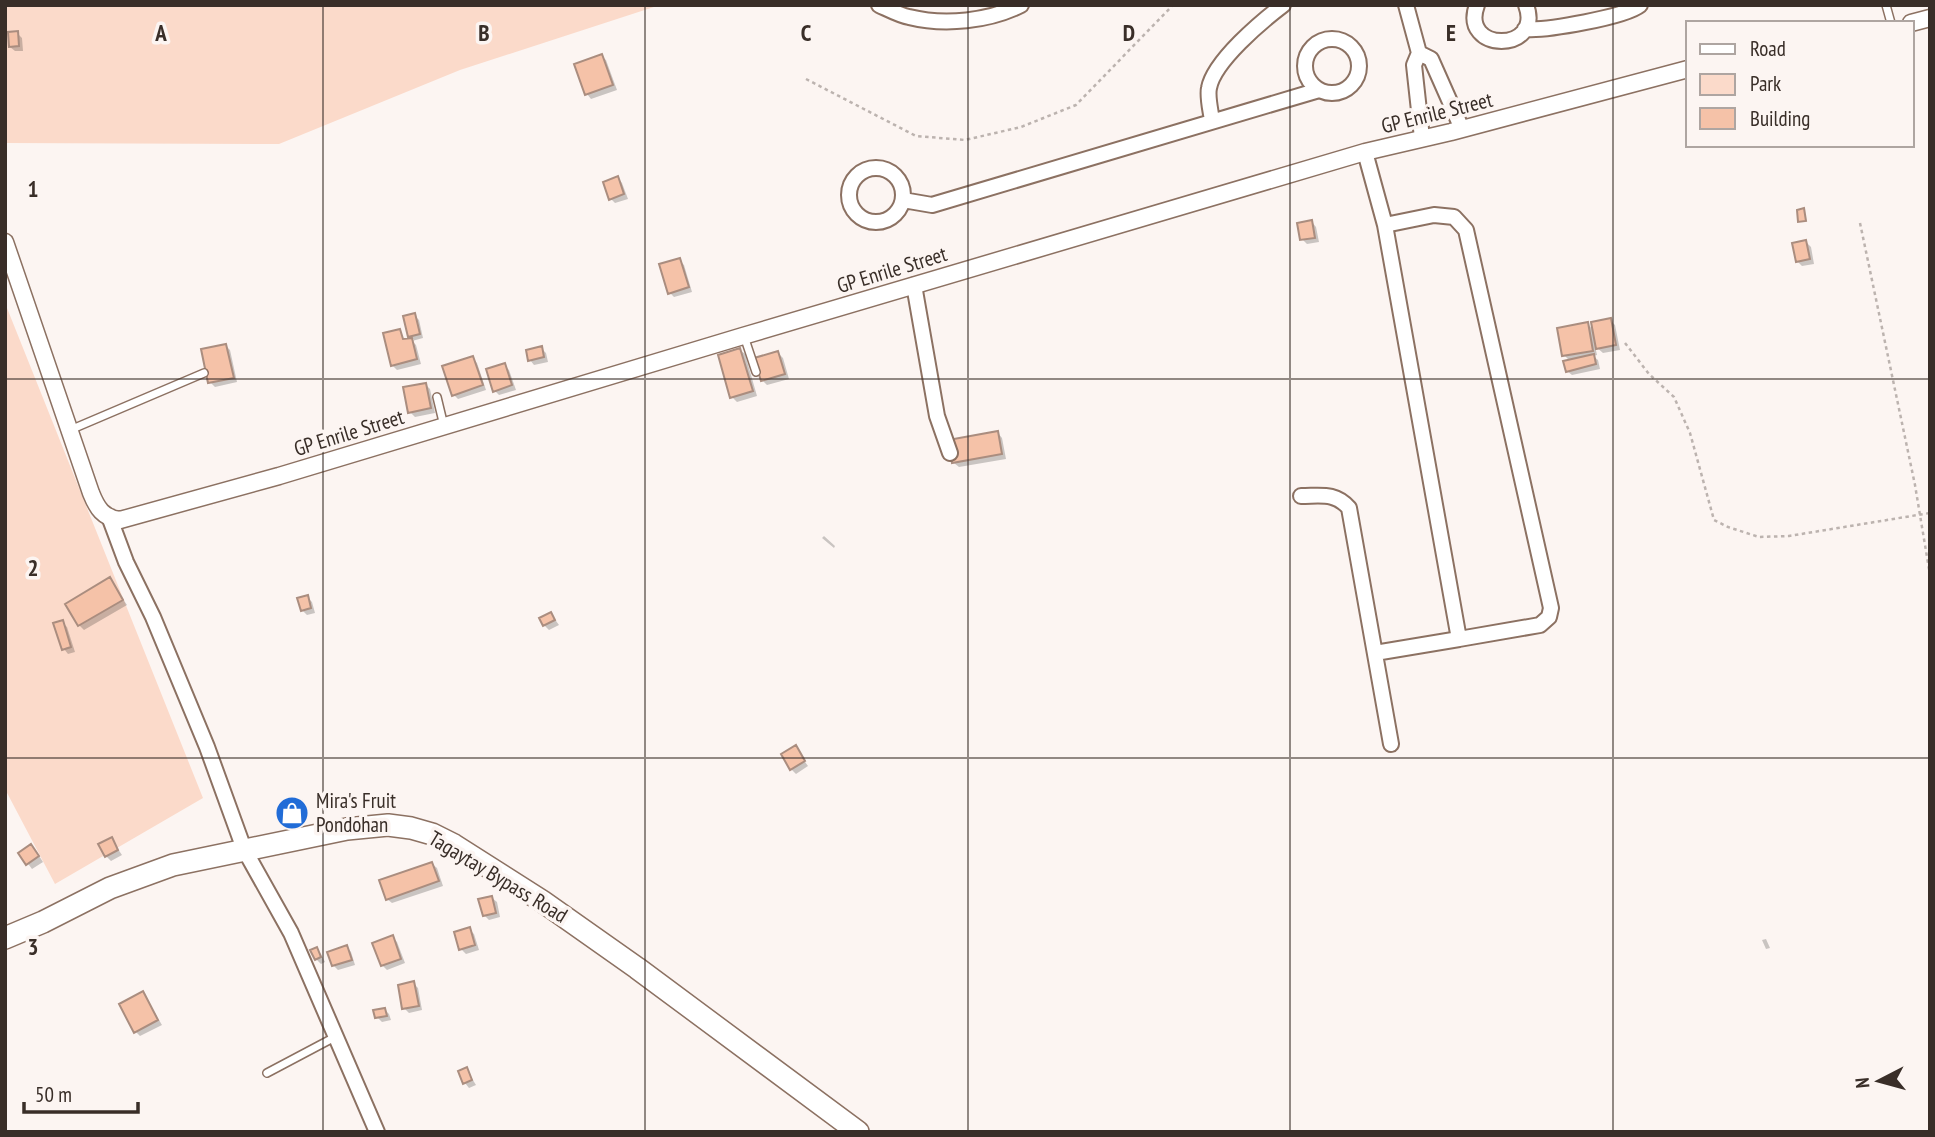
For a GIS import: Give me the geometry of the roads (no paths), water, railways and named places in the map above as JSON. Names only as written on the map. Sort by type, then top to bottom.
[{"type":"main road","name":"Tagaytay Bypass Road","points":[[5,938],[139,876],[191,860],[347,829],[376,825],[411,828],[443,839],[589,933],[858,1132]]},
{"type":"street","points":[[878,5],[909,18],[950,22],[1004,13],[1021,5]]},
{"type":"street","points":[[1213,121],[1209,88],[1220,66],[1257,25],[1283,5]]},
{"type":"street","points":[[1406,5],[1419,53],[1414,65],[1422,138]]},
{"type":"street","points":[[1477,5],[1475,22],[1480,32],[1499,43],[1509,41],[1525,29],[1528,20],[1526,5]]},
{"type":"street","points":[[1525,29],[1546,29],[1626,12],[1640,5]]},
{"type":"street","points":[[1419,53],[1432,60],[1462,129]]},
{"type":"street","name":"GP Enrile Street","points":[[110,519],[130,519],[1365,152],[1686,70]]},
{"type":"street","points":[[903,200],[932,205],[1319,90]]},
{"type":"street","points":[[1365,152],[1385,225],[1458,639]]},
{"type":"street","points":[[1375,653],[1540,625],[1549,617],[1551,608],[1466,230],[1454,218],[1434,215],[1385,225]]},
{"type":"street","points":[[5,242],[96,505],[110,519],[126,562],[153,617],[207,747],[244,849],[291,933],[377,1132]]},
{"type":"street","points":[[914,285],[937,416],[950,453]]},
{"type":"street","points":[[1301,496],[1333,496],[1349,508],[1391,744]]},
{"type":"lane","points":[[743,336],[756,372]]},
{"type":"lane","points":[[69,430],[204,373]]},
{"type":"lane","points":[[437,397],[444,426]]},
{"type":"lane","points":[[267,1073],[335,1037]]},
{"type":"place","name":"Mira's Fruit Pondohan","points":[[292,813]]}]
